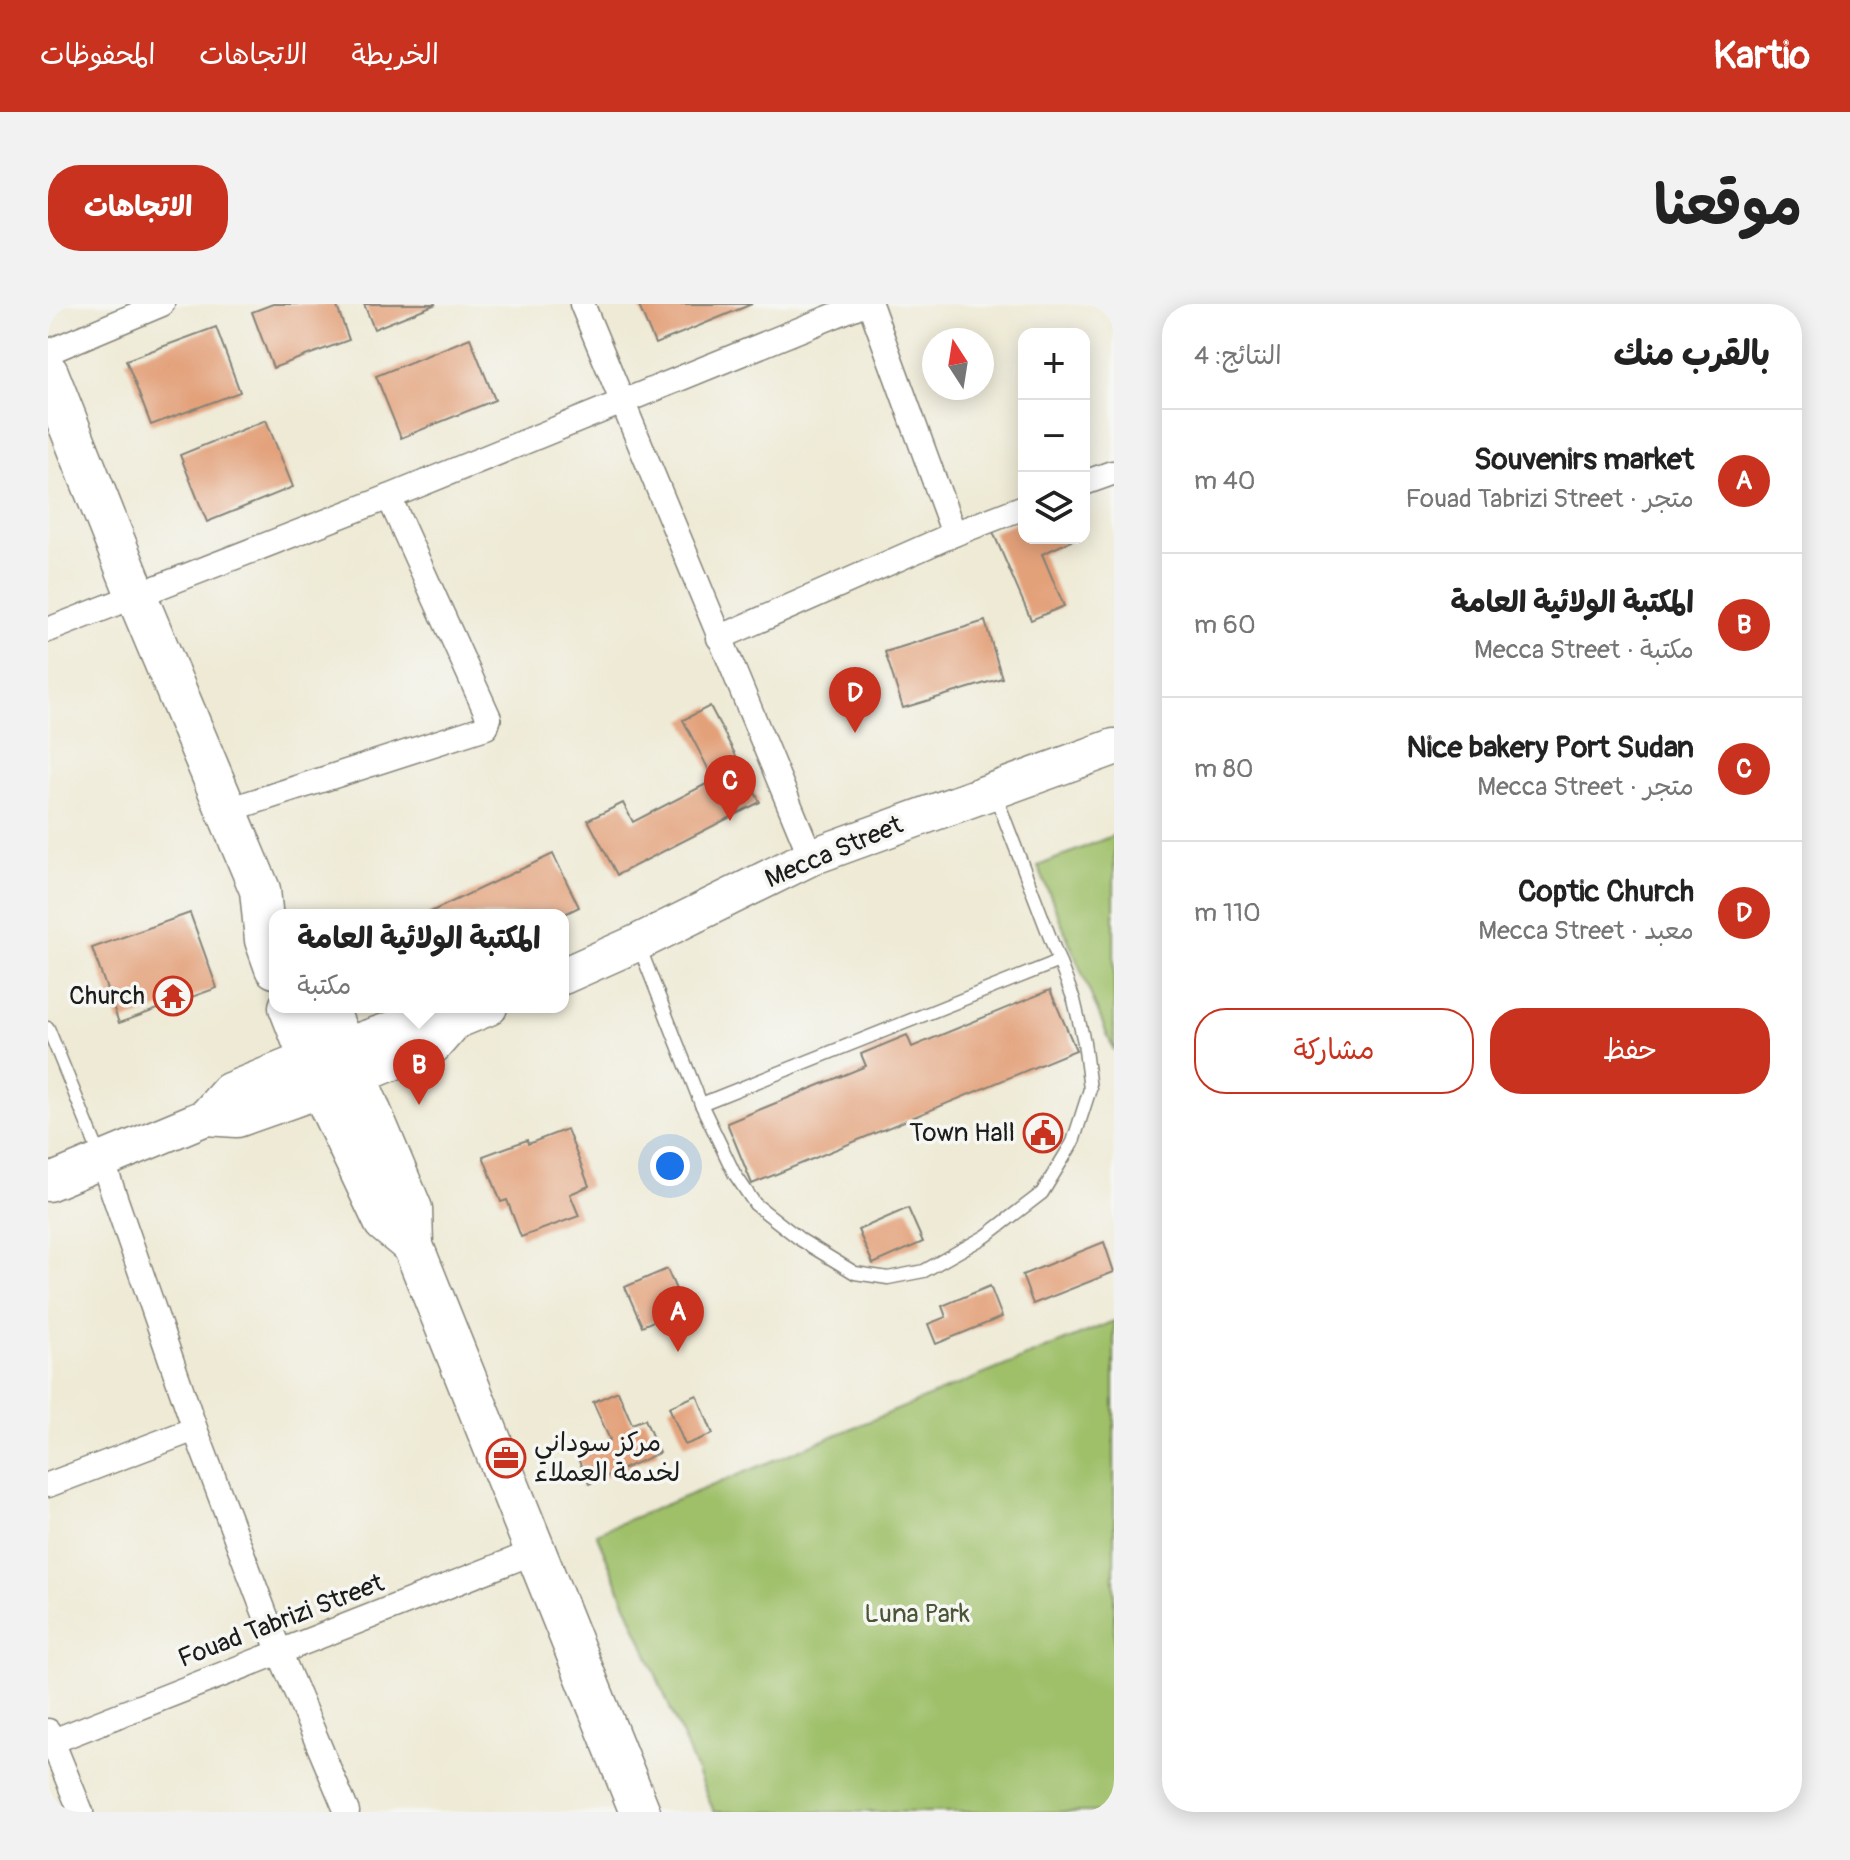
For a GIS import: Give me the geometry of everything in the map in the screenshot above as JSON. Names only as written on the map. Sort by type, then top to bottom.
[{"type":"main road","points":[[48,373],[137,597],[228,810],[272,902]]},
{"type":"main road","name":"Mecca Street","points":[[569,973],[811,857],[1114,747]]},
{"type":"main road","points":[[269,918],[265,940],[269,951]]},
{"type":"main road","points":[[293,1013],[332,1068],[412,1209],[413,1246],[640,1812]]},
{"type":"main road","points":[[327,1013],[332,1068]]},
{"type":"main road","points":[[48,1183],[206,1117],[229,1091],[434,1045],[455,1021],[474,1013]]},
{"type":"street","points":[[48,352],[162,304]]},
{"type":"street","points":[[582,304],[811,857]]},
{"type":"street","points":[[48,630],[389,497],[863,304]]},
{"type":"street","points":[[870,304],[954,534]]},
{"type":"street","points":[[1090,481],[1112,473]]},
{"type":"street","points":[[228,810],[488,724],[489,718],[389,497]]},
{"type":"street","points":[[719,638],[954,534],[1018,509]]},
{"type":"street","points":[[102,1160],[195,1429],[279,1651],[347,1812]]},
{"type":"street","points":[[48,1485],[195,1429]]},
{"type":"street","name":"Fouad Tabrizi Street","points":[[49,1739],[534,1552]]},
{"type":"street","points":[[49,1739],[81,1812]]},
{"type":"lane","points":[[637,943],[701,1104],[734,1173],[755,1204],[801,1240],[855,1273],[888,1278],[924,1271],[986,1236],[1042,1193],[1073,1142],[1090,1089],[1084,1042],[1074,1000],[994,789]]},
{"type":"lane","points":[[701,1104],[1059,961]]},
{"type":"lane","points":[[48,1028],[102,1160]]},
{"type":"green space","points":[[1114,835],[1114,1051],[1038,866]]},
{"type":"green space","name":"Luna Park","points":[[1114,1321],[1114,1812],[714,1812],[596,1533]]},
{"type":"building","points":[[273,304],[336,304],[349,340],[273,368],[252,312]]},
{"type":"building","points":[[364,304],[436,304],[374,329]]},
{"type":"building","points":[[638,304],[752,304],[655,344]]},
{"type":"building","points":[[216,327],[240,392],[151,425],[126,360]]},
{"type":"building","points":[[470,338],[495,400],[401,438],[376,376]]},
{"type":"building","points":[[266,420],[293,487],[207,522],[180,455]]},
{"type":"building","points":[[1018,522],[1018,544],[1064,544],[1042,554],[1064,606],[1031,620],[993,532]]},
{"type":"building","points":[[985,621],[1002,678],[903,708],[885,652]]},
{"type":"building","points":[[710,706],[760,802],[617,875],[588,820],[623,803],[633,822],[714,780],[683,720]]},
{"type":"building","points":[[553,854],[579,907],[569,912],[569,909],[437,909]]},
{"type":"building","points":[[190,913],[217,988],[119,1023],[92,948]]},
{"type":"building","points":[[1050,990],[1076,1050],[752,1184],[727,1123],[866,1066],[861,1054],[907,1035],[912,1047]]},
{"type":"building","points":[[567,1129],[589,1186],[570,1194],[579,1216],[521,1237],[507,1200],[501,1202],[483,1156]]},
{"type":"building","points":[[908,1208],[923,1242],[873,1264],[858,1230]]},
{"type":"building","points":[[1104,1242],[1114,1272],[1033,1304],[1022,1275]]},
{"type":"building","points":[[667,1269],[684,1308],[642,1326],[625,1287]]},
{"type":"building","points":[[990,1286],[1002,1317],[936,1344],[928,1324],[946,1317],[942,1306]]},
{"type":"building","points":[[618,1391],[632,1424],[645,1419],[659,1453],[589,1484],[576,1454],[610,1440],[593,1402]]},
{"type":"building","points":[[697,1395],[713,1434],[685,1445],[669,1407]]},
{"type":"place","name":"Coptic Church","points":[[855,733]]},
{"type":"place","name":"Nice bakery Port Sudan","points":[[730,821]]},
{"type":"place","name":"Church","points":[[173,996]]},
{"type":"place","name":"المكتبة الولائية العامة","points":[[419,1105]]},
{"type":"place","name":"Town Hall","points":[[1043,1133]]},
{"type":"place","name":"Souvenirs market","points":[[678,1352]]},
{"type":"place","name":"مركز سوداني لخدمة العملاء","points":[[506,1458]]}]
